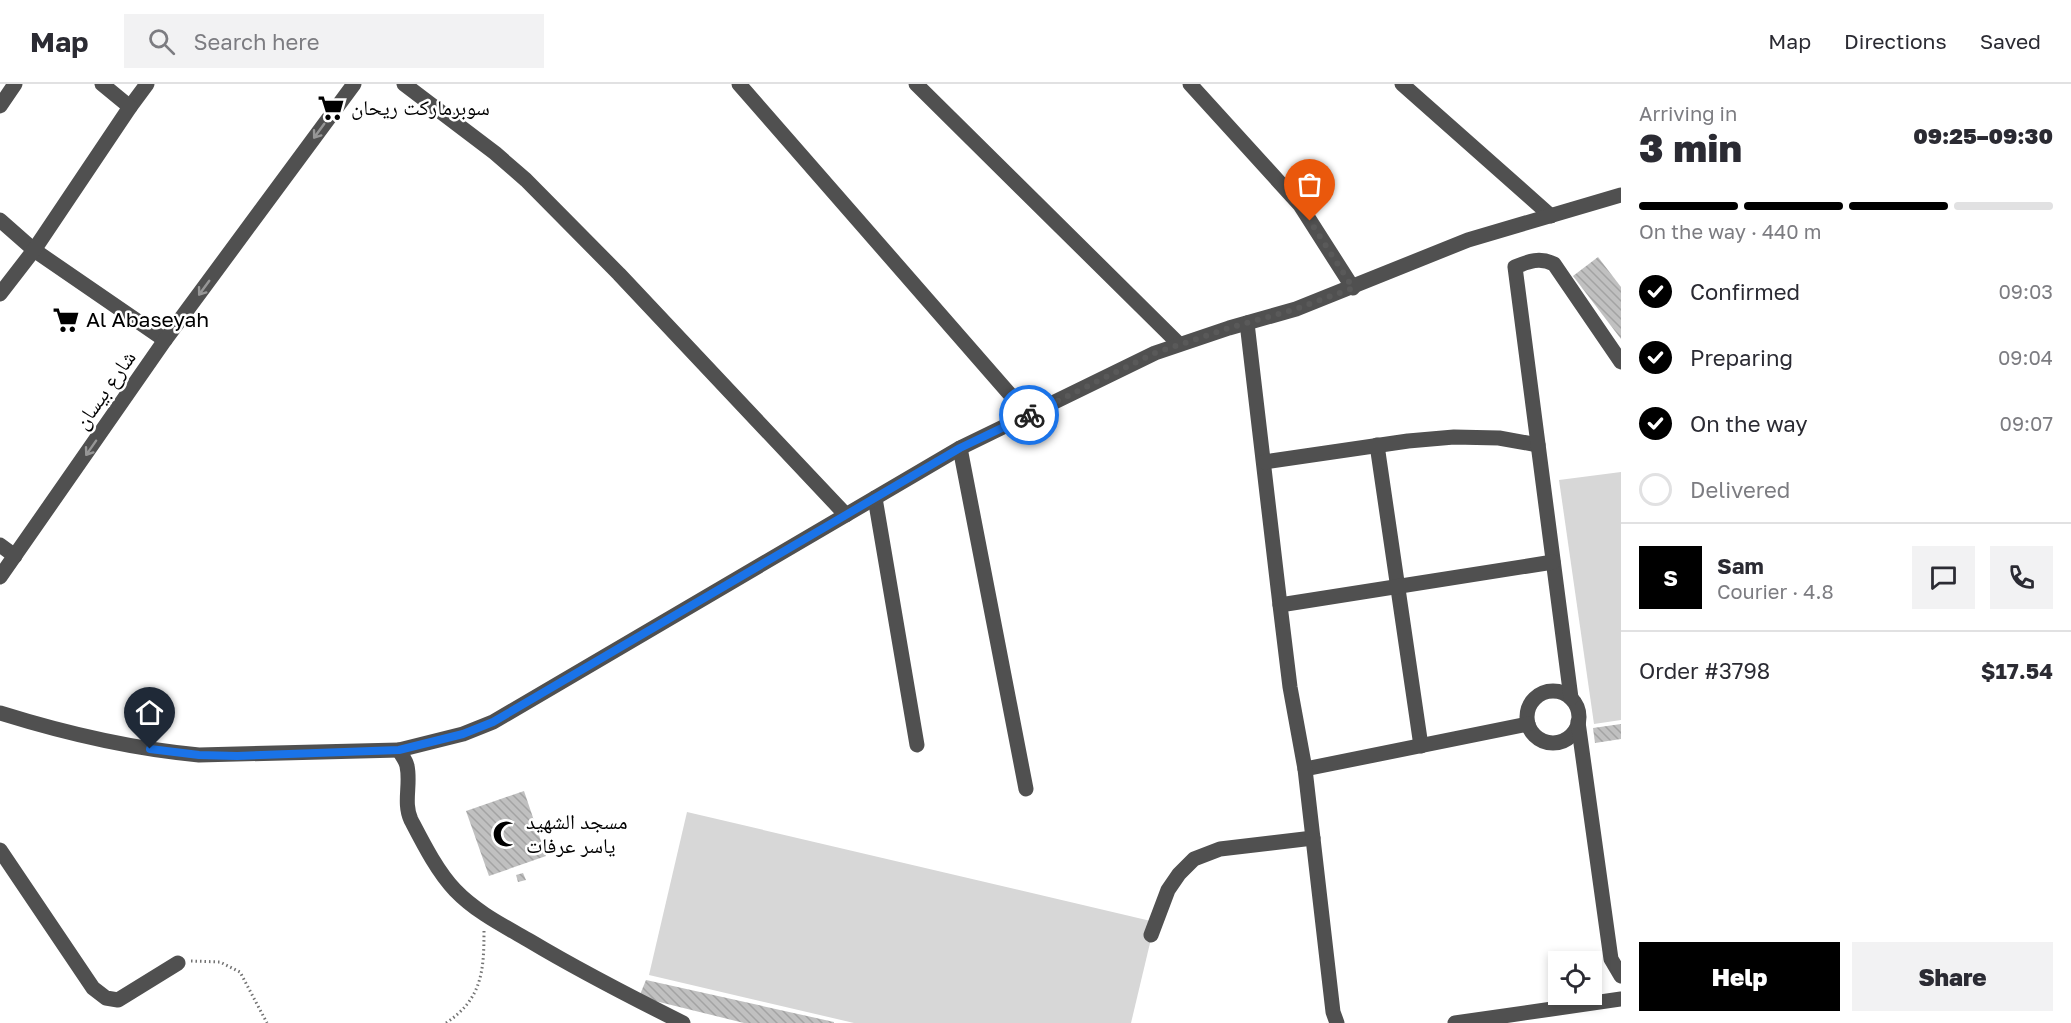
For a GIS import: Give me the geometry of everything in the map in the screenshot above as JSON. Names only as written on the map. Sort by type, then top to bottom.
[{"type":"street","points":[[0,106],[15,84]]},
{"type":"street","points":[[102,84],[130,107]]},
{"type":"street","points":[[0,294],[34,250],[147,84]]},
{"type":"street","name":"شارع بيسان","points":[[0,578],[165,340],[354,84]]},
{"type":"street","points":[[404,84],[495,153],[526,180],[619,274],[846,515]]},
{"type":"street","points":[[740,84],[1028,415]]},
{"type":"street","points":[[916,84],[1179,344]]},
{"type":"street","points":[[1190,84],[1300,205],[1353,288]]},
{"type":"street","points":[[1402,84],[1551,216]]},
{"type":"street","points":[[0,713],[114,742],[171,753],[199,755],[399,750],[463,734],[493,722],[960,448],[1155,353],[1296,309],[1468,240],[1621,195]]},
{"type":"street","points":[[0,220],[34,250],[165,340]]},
{"type":"street","points":[[1570,698],[1515,267],[1528,261],[1543,259],[1554,264],[1621,362]]},
{"type":"street","points":[[1247,323],[1290,687],[1305,769],[1337,1023]]},
{"type":"street","points":[[1264,462],[1408,441],[1473,437],[1499,438],[1538,446]]},
{"type":"street","points":[[1377,446],[1421,746]]},
{"type":"street","points":[[960,448],[1026,789]]},
{"type":"street","points":[[875,498],[917,745]]},
{"type":"street","points":[[0,545],[15,556]]},
{"type":"street","points":[[1280,605],[1553,562]]},
{"type":"street","points":[[1578,722],[1569,736],[1553,742],[1538,737],[1528,724],[1528,708],[1539,695],[1555,691],[1570,698],[1576,705],[1611,959],[1621,976]]},
{"type":"street","points":[[1305,769],[1528,724]]},
{"type":"street","points":[[399,750],[407,764],[409,778],[407,802],[410,818],[454,889],[485,914],[602,983],[683,1023]]},
{"type":"street","points":[[1151,935],[1168,890],[1179,874],[1194,859],[1220,849],[1313,838]]},
{"type":"street","points":[[0,850],[93,988],[106,998],[118,1000],[178,963]]},
{"type":"street","points":[[1455,1023],[1621,999]]},
{"type":"path","points":[[446,1023],[462,1010],[478,986],[484,964],[485,914]]},
{"type":"path","points":[[178,963],[196,960],[220,962],[240,972],[267,1023]]},
{"type":"shaded area","points":[[1621,472],[1621,720],[1594,724],[1559,480]]},
{"type":"shaded area","points":[[687,812],[1155,922],[1131,1023],[854,1023],[649,975]]},
{"type":"building","points":[[1598,257],[1621,287],[1621,339],[1573,276]]},
{"type":"building","points":[[1621,724],[1621,739],[1595,743],[1593,728]]},
{"type":"building","name":"مسجد الشهيد ياسر عرفات","points":[[524,791],[546,856],[489,876],[466,811]]},
{"type":"building","points":[[523,873],[526,880],[518,882],[516,875]]},
{"type":"building","points":[[646,980],[834,1023],[744,1023],[639,997]]},
{"type":"way so far","points":[[1029,415],[1155,353],[1229,328],[1296,309],[1353,288],[1310,221]]},
{"type":"place","name":"سوبرماركت ريحان","points":[[331,108]]},
{"type":"place","name":"Al Abaseyah","points":[[66,320]]},
{"type":"place","name":"مسجد الشهيد ياسر عرفات","points":[[506,834]]},
{"type":"route","points":[[150,749],[171,753],[237,756],[399,750],[463,734],[493,722],[960,448],[1029,415]]}]
